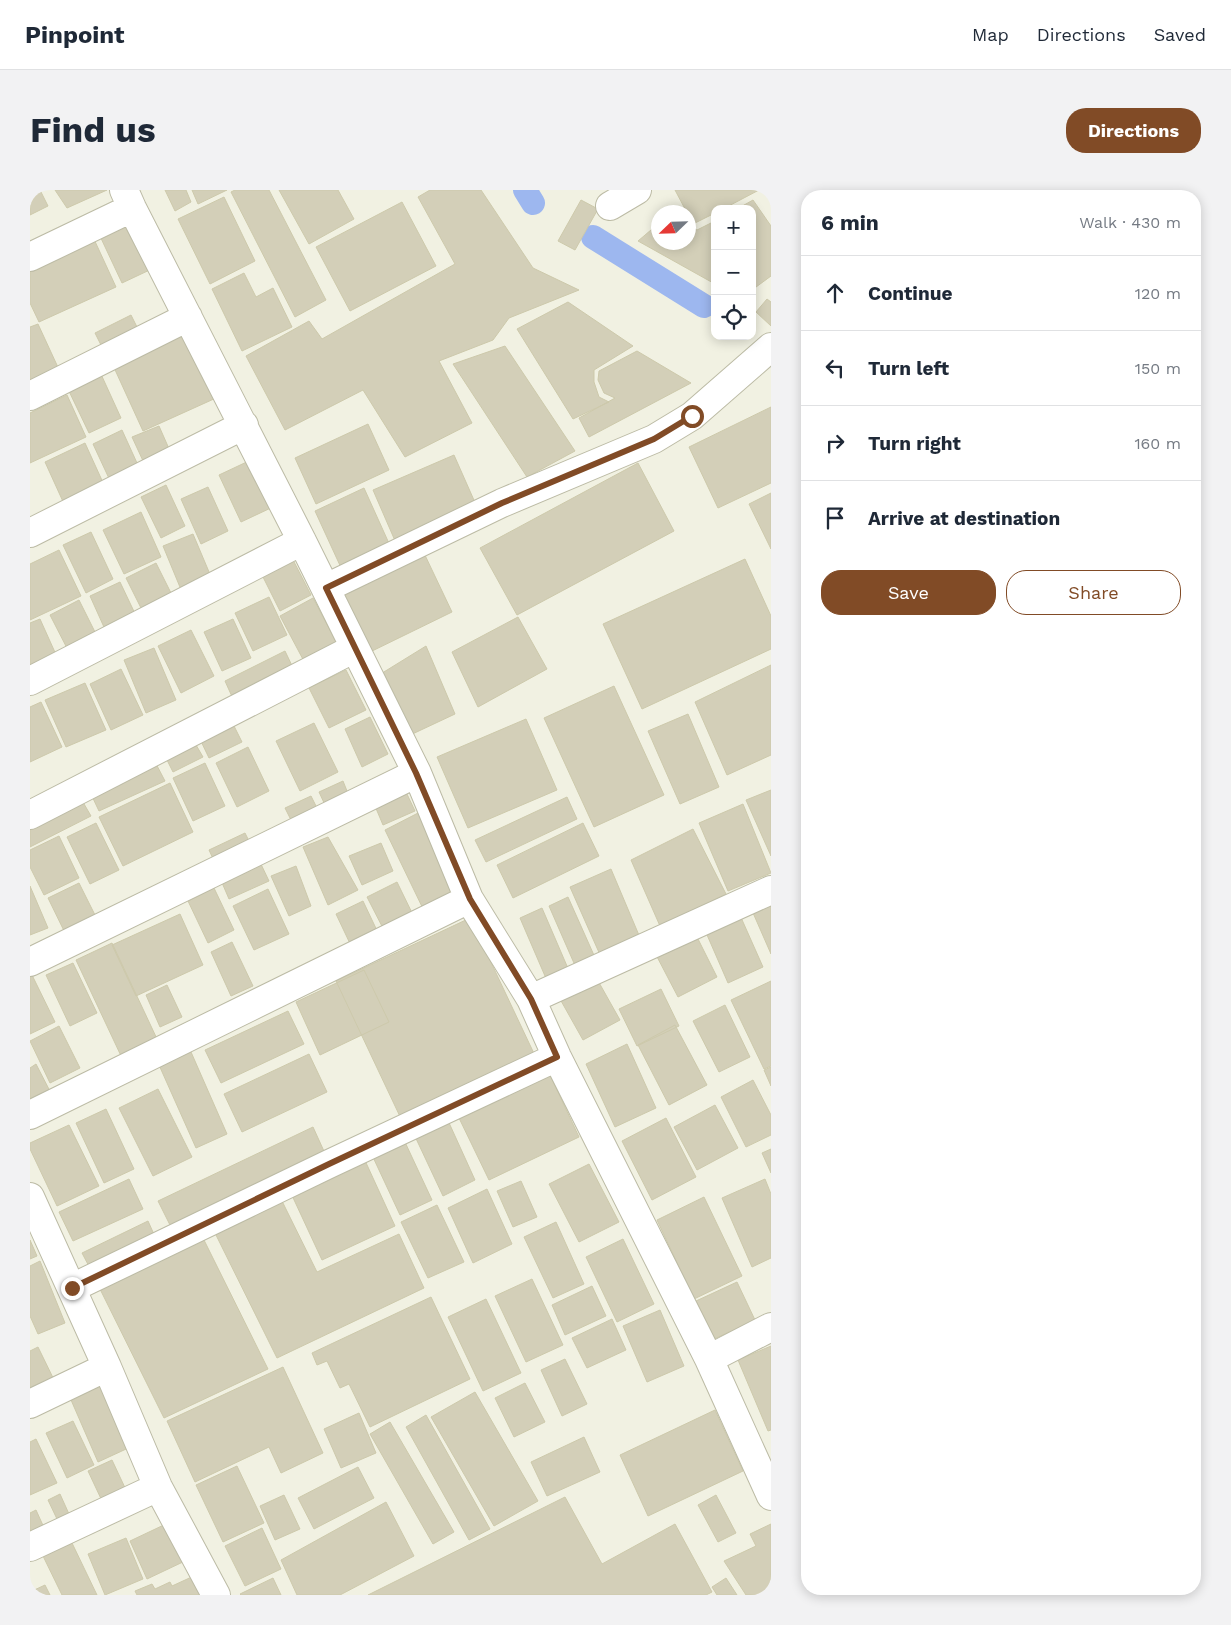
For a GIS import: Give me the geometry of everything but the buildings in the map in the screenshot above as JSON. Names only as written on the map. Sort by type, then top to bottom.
[{"type":"street","points":[[610,206],[637,190]]},
{"type":"street","points":[[30,257],[128,199],[326,588],[416,773],[470,899],[531,999],[557,1057],[709,1359],[771,1496]]},
{"type":"street","points":[[30,396],[188,317]]},
{"type":"street","points":[[326,588],[502,503],[654,439],[692,416],[771,347]]},
{"type":"street","points":[[30,533],[244,425]]},
{"type":"street","points":[[30,681],[302,541]]},
{"type":"street","points":[[30,815],[355,648]]},
{"type":"street","points":[[30,962],[416,773]]},
{"type":"street","points":[[531,999],[771,890]]},
{"type":"street","points":[[30,1115],[470,899]]},
{"type":"street","points":[[72,1288],[557,1057]]},
{"type":"street","points":[[30,1197],[107,1367],[158,1488],[216,1595]]},
{"type":"street","points":[[709,1359],[771,1327]]},
{"type":"street","points":[[30,1404],[107,1367]]},
{"type":"street","points":[[30,1547],[158,1488]]},
{"type":"waterway","points":[[525,190],[533,203]]},
{"type":"waterway","points":[[593,237],[704,306]]},
{"type":"route","points":[[72,1288],[557,1057],[531,999],[470,899],[416,773],[326,588],[502,503],[654,439],[692,416]]}]
